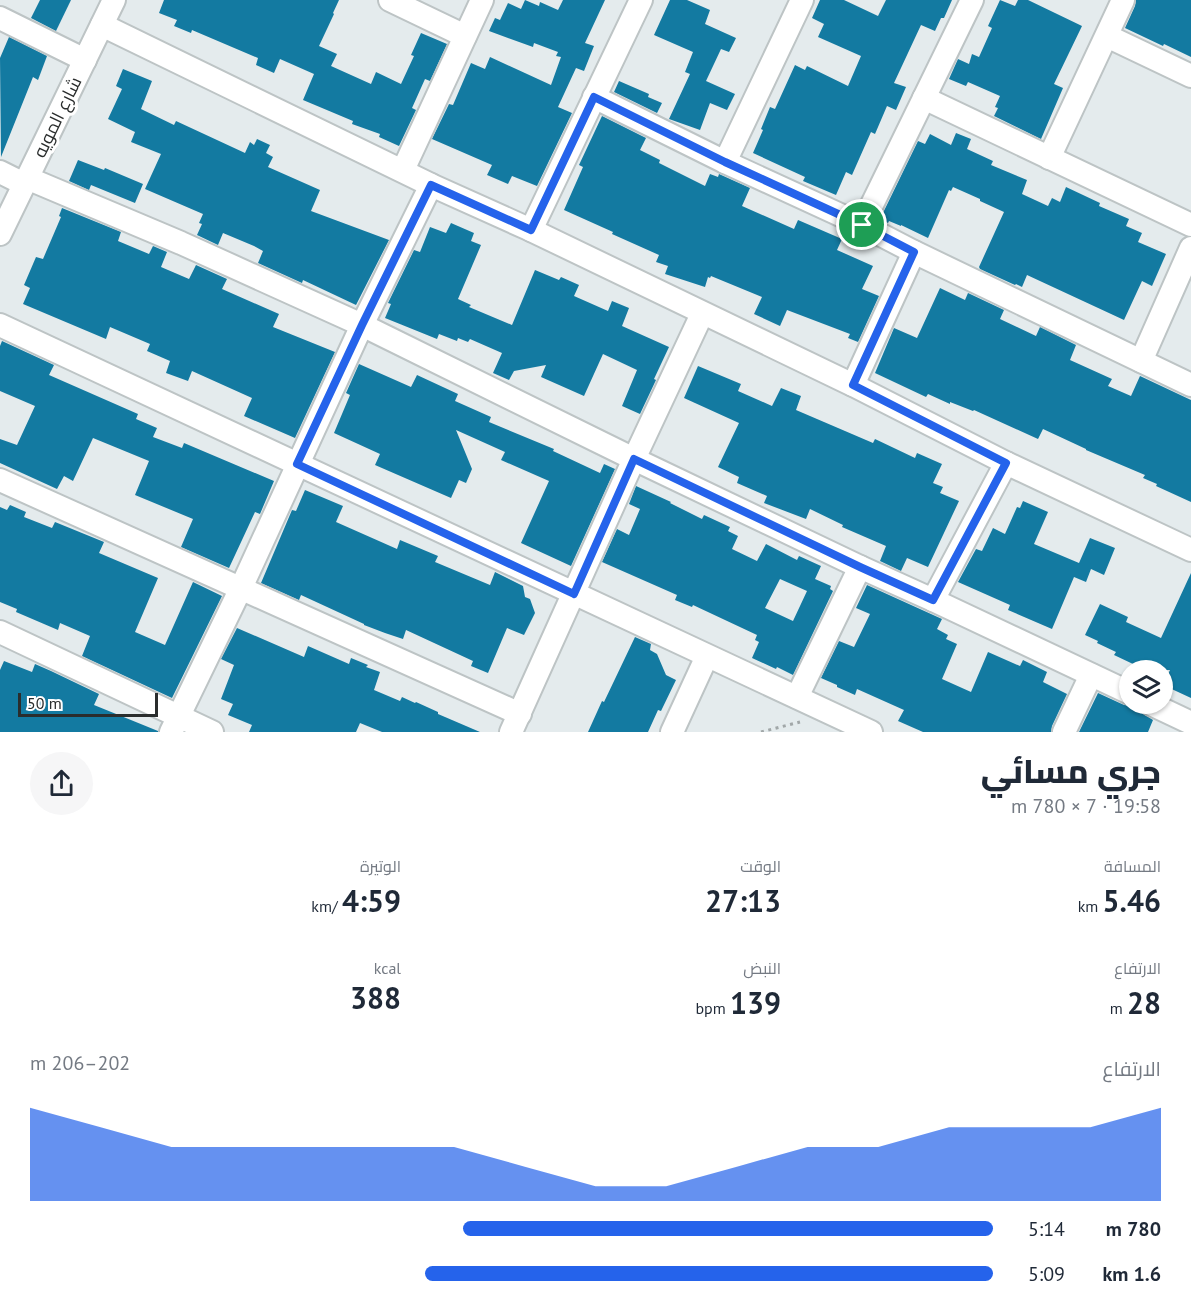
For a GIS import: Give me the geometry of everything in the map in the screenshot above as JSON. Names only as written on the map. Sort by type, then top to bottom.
[{"type":"street","name":"شارع المويه","points":[[0,234],[114,0]]},
{"type":"street","points":[[390,0],[465,36]]},
{"type":"street","points":[[403,170],[482,0]]},
{"type":"street","points":[[531,230],[641,0]]},
{"type":"street","points":[[725,162],[802,0]]},
{"type":"street","points":[[862,225],[972,0]]},
{"type":"street","points":[[1049,158],[1123,0]]},
{"type":"street","points":[[0,18],[86,60]]},
{"type":"street","points":[[102,25],[431,185],[531,230],[853,385],[1006,463],[1191,550]]},
{"type":"street","points":[[1107,36],[1191,76]]},
{"type":"street","points":[[594,97],[1191,385]]},
{"type":"street","points":[[924,98],[1191,225]]},
{"type":"street","points":[[0,172],[181,243],[362,325],[634,459],[1119,688]]},
{"type":"street","points":[[175,724],[241,588],[362,325],[431,185]]},
{"type":"street","points":[[1141,361],[1191,248]]},
{"type":"street","points":[[853,385],[914,252]]},
{"type":"street","points":[[0,480],[241,588],[515,723],[702,314]]},
{"type":"street","points":[[0,325],[797,697],[856,729]]},
{"type":"street","points":[[933,600],[1006,463]]},
{"type":"street","points":[[797,697],[860,567]]},
{"type":"street","points":[[0,632],[175,724],[212,732]]},
{"type":"street","points":[[672,732],[707,656]]},
{"type":"street","points":[[1064,732],[1091,675]]},
{"type":"street","points":[[1172,714],[1191,723]]},
{"type":"path","points":[[761,732],[803,721]]},
{"type":"building","points":[[40,0],[71,0],[56,31],[31,18]]},
{"type":"building","points":[[164,0],[339,0],[319,46],[337,54],[331,66],[371,84],[376,72],[401,84],[414,56],[411,55],[421,33],[447,44],[430,81],[425,79],[412,108],[416,110],[399,146],[379,137],[380,134],[352,124],[353,121],[303,100],[314,74],[280,59],[274,73],[256,65],[258,58],[192,30],[191,33],[174,26],[177,20],[159,13]]},
{"type":"building","points":[[525,0],[539,6],[540,2],[558,10],[563,0],[605,0],[585,43],[594,46],[584,71],[576,68],[558,107],[572,113],[537,186],[512,176],[508,184],[487,175],[492,165],[432,139],[449,104],[453,105],[471,63],[485,69],[490,57],[551,85],[561,57],[556,56],[558,52],[534,43],[533,47],[489,31],[495,18],[500,20],[508,3],[521,9]]},
{"type":"building","points":[[670,0],[687,0],[710,10],[705,24],[736,38],[729,52],[721,49],[706,81],[735,94],[727,110],[710,103],[700,130],[669,119],[690,74],[685,72],[693,52],[654,35]]},
{"type":"building","points":[[820,0],[844,0],[878,16],[886,0],[952,0],[935,31],[921,25],[894,83],[906,87],[896,110],[887,106],[875,134],[871,132],[852,175],[846,172],[836,195],[803,181],[805,177],[753,153],[770,107],[775,109],[795,65],[805,70],[807,66],[848,86],[861,56],[818,37],[824,24],[812,18]]},
{"type":"building","points":[[1000,0],[1015,6],[1018,0],[1028,0],[1082,26],[1054,84],[1063,88],[1041,139],[994,116],[1000,96],[968,82],[966,86],[949,79],[958,59],[969,64],[972,54],[979,57],[992,28],[988,26]]},
{"type":"building","points":[[1136,0],[1191,0],[1191,57],[1125,28]]},
{"type":"building","points":[[9,37],[47,56],[38,80],[33,77],[1,157],[0,58]]},
{"type":"building","points":[[123,69],[152,81],[141,109],[174,125],[176,121],[245,153],[250,142],[254,145],[257,139],[270,145],[266,153],[273,157],[268,167],[320,190],[311,211],[389,240],[356,305],[303,280],[302,283],[258,263],[263,251],[254,246],[223,233],[218,245],[197,235],[203,214],[145,189],[161,154],[131,142],[135,132],[108,119],[122,89],[116,86]]},
{"type":"building","points":[[619,81],[649,94],[648,97],[662,103],[657,113],[614,92]]},
{"type":"building","points":[[602,116],[646,138],[640,150],[660,160],[659,163],[705,186],[710,174],[718,177],[719,174],[750,188],[742,206],[794,229],[798,220],[842,239],[837,250],[873,266],[862,289],[879,296],[858,342],[848,338],[850,334],[787,310],[780,326],[754,314],[762,297],[711,276],[708,277],[705,287],[665,274],[668,266],[656,262],[659,255],[564,210],[583,167],[579,165]]},
{"type":"building","points":[[956,133],[971,139],[967,149],[993,161],[991,165],[1027,180],[1022,194],[1048,206],[1052,198],[1060,202],[1066,187],[1100,203],[1099,206],[1129,219],[1126,226],[1142,233],[1138,242],[1166,254],[1152,286],[1142,281],[1124,320],[1027,275],[1022,287],[980,269],[1004,212],[953,187],[951,191],[949,190],[928,238],[901,225],[880,219],[918,141],[925,144],[930,134],[951,145]]},
{"type":"building","points":[[78,160],[104,170],[105,168],[143,184],[135,203],[91,185],[89,190],[69,181]]},
{"type":"building","points":[[62,208],[121,232],[118,241],[149,254],[153,246],[167,252],[161,267],[189,279],[196,265],[227,279],[222,289],[279,314],[273,327],[335,352],[295,438],[244,416],[252,398],[192,371],[188,381],[166,373],[170,361],[147,351],[150,344],[110,327],[106,339],[23,304],[30,288],[24,285],[36,257],[43,259],[61,217],[59,216]]},
{"type":"building","points":[[451,223],[474,233],[471,241],[481,245],[458,299],[471,305],[469,307],[512,325],[535,270],[579,285],[574,296],[608,311],[612,301],[629,308],[622,326],[669,347],[640,414],[622,406],[637,370],[603,354],[584,396],[541,377],[546,365],[514,371],[509,380],[493,373],[502,353],[470,339],[468,342],[458,338],[457,341],[439,334],[437,339],[385,318],[391,304],[388,303],[414,250],[420,252],[430,227],[446,233]]},
{"type":"building","points":[[940,288],[965,300],[968,293],[1004,310],[1000,319],[1036,336],[1040,327],[1076,345],[1070,360],[1112,379],[1108,386],[1131,396],[1140,376],[1191,400],[1191,502],[1156,486],[1157,484],[1143,478],[1145,475],[1043,429],[1038,439],[974,410],[950,402],[950,404],[928,394],[926,397],[875,373],[894,328],[917,338]]},
{"type":"building","points":[[2,341],[54,365],[49,375],[138,414],[136,419],[157,428],[153,437],[182,448],[184,443],[274,481],[260,514],[255,512],[229,568],[181,547],[193,519],[135,495],[149,461],[93,438],[73,481],[64,476],[57,489],[0,463],[0,439],[17,445],[35,406],[0,391]]},
{"type":"building","points":[[359,364],[411,387],[417,375],[458,394],[455,401],[491,417],[489,422],[554,449],[553,451],[600,473],[604,464],[615,469],[571,566],[521,543],[549,481],[501,460],[505,452],[456,430],[472,469],[466,483],[459,480],[451,498],[375,465],[380,454],[334,433],[350,395],[346,393]]},
{"type":"building","points":[[698,366],[741,384],[738,391],[772,406],[781,388],[801,396],[796,410],[873,443],[875,439],[915,458],[917,453],[942,464],[933,483],[943,487],[940,493],[959,501],[928,567],[907,558],[901,571],[880,561],[886,546],[842,527],[843,525],[810,509],[806,519],[764,503],[767,496],[737,483],[739,477],[718,467],[739,423],[684,398]]},
{"type":"building","points":[[636,486],[702,519],[704,515],[730,527],[728,531],[738,536],[732,549],[757,561],[766,544],[797,560],[799,556],[821,566],[815,579],[831,586],[830,589],[833,591],[793,675],[752,658],[759,642],[755,640],[757,635],[693,605],[692,607],[675,600],[677,595],[602,562],[617,529],[629,535],[640,509],[629,504]],"holes":[[[780,579],[807,591],[793,621],[765,608]]]},
{"type":"building","points":[[305,490],[343,506],[336,522],[397,549],[400,540],[438,556],[435,562],[490,585],[495,572],[523,586],[525,597],[530,599],[535,613],[524,635],[507,628],[488,673],[471,666],[473,661],[406,630],[403,639],[364,625],[301,595],[299,600],[261,583],[292,510],[296,511]]},
{"type":"building","points":[[1023,501],[1048,512],[1034,544],[1079,563],[1090,538],[1115,548],[1104,575],[1091,569],[1086,582],[1074,577],[1052,629],[1008,610],[1010,605],[958,582],[976,549],[982,551],[993,528],[1005,534],[1017,507],[1020,508]]},
{"type":"building","points":[[10,505],[26,512],[24,517],[52,528],[55,522],[104,542],[99,553],[158,578],[135,632],[165,645],[193,582],[222,596],[172,698],[82,656],[90,636],[60,623],[58,630],[16,612],[17,609],[0,602],[0,507],[7,510]]},
{"type":"building","points":[[1191,573],[1191,698],[1173,690],[1173,660],[1125,660],[1114,655],[1116,652],[1085,635],[1100,604],[1128,617],[1126,622],[1161,638]]},
{"type":"building","points":[[867,585],[942,619],[937,629],[948,635],[946,639],[957,644],[942,679],[971,692],[988,652],[1020,666],[1023,660],[1047,672],[1043,682],[1067,694],[1051,732],[923,732],[898,721],[904,710],[857,689],[855,695],[821,678],[839,641],[854,647],[870,614],[856,608]]},
{"type":"building","points":[[237,628],[304,657],[308,646],[349,664],[351,658],[368,665],[366,667],[380,672],[374,690],[400,701],[402,697],[416,702],[480,732],[382,732],[360,723],[356,732],[249,732],[252,725],[228,715],[233,704],[221,699],[234,665],[221,659]]},
{"type":"building","points":[[635,637],[651,644],[650,650],[657,654],[666,675],[676,680],[661,711],[658,710],[648,732],[588,732],[602,701],[604,702]]},
{"type":"building","points":[[4,661],[32,672],[35,664],[51,671],[99,694],[94,705],[158,732],[0,732],[0,670]]},
{"type":"building","points":[[1098,693],[1119,703],[1119,714],[1143,714],[1153,720],[1148,732],[1079,732]]},
{"type":"route","points":[[594,97],[725,162],[862,225],[914,252],[853,385],[1006,463],[933,600],[634,459],[574,594],[297,464],[431,185],[531,230],[594,97]]}]
